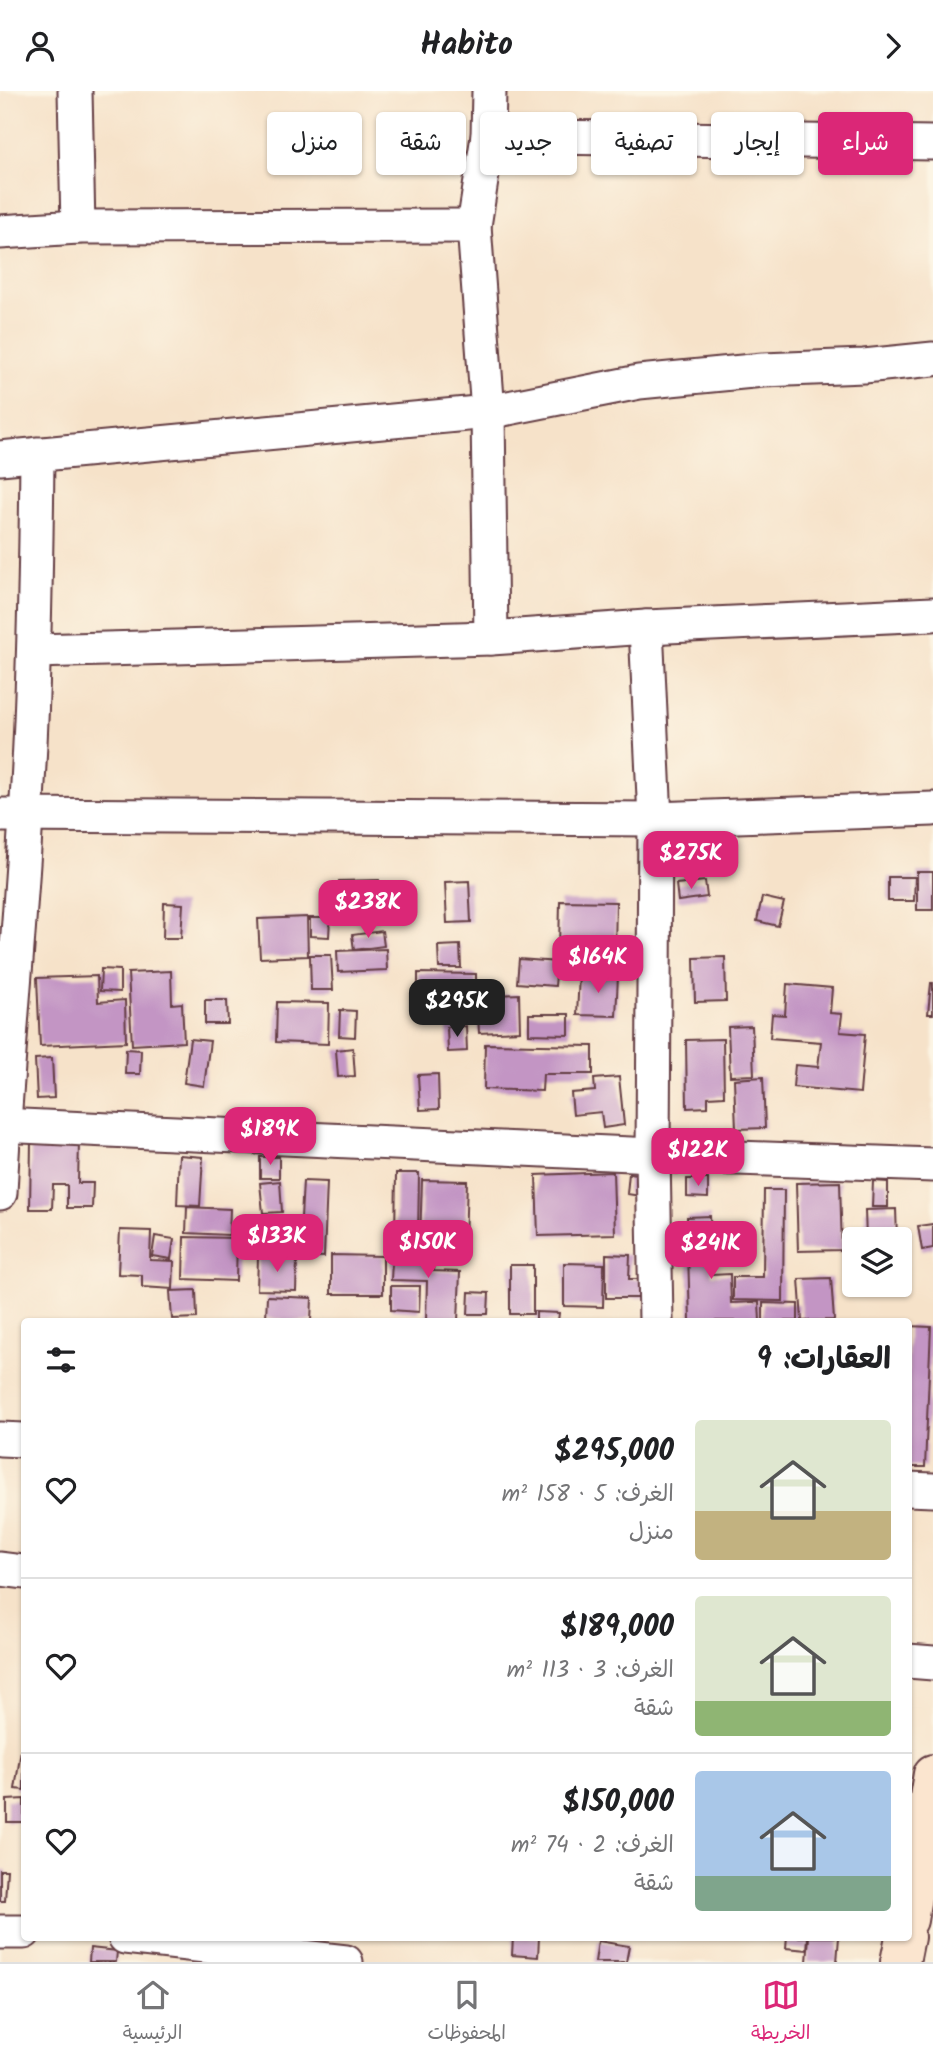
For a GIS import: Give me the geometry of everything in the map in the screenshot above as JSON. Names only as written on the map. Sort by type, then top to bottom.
[{"type":"street","points":[[75,91],[78,227]]},
{"type":"street","points":[[489,91],[489,112]]},
{"type":"street","points":[[577,137],[933,143]]},
{"type":"street","points":[[482,175],[474,226],[488,412],[491,638]]},
{"type":"street","points":[[0,232],[78,227],[474,226]]},
{"type":"street","points":[[0,458],[488,412],[639,382],[763,370],[864,366],[933,359]]},
{"type":"street","points":[[0,1193],[13,815],[35,651],[37,454]]},
{"type":"street","points":[[35,651],[491,638],[646,627],[933,614]]},
{"type":"street","points":[[646,627],[655,819],[653,1156],[656,1318]]},
{"type":"street","points":[[13,815],[655,819],[933,809]]},
{"type":"street","points":[[2,1125],[653,1156],[933,1165]]},
{"type":"street","points":[[0,1439],[21,1440]]},
{"type":"street","points":[[912,1489],[933,1490]]},
{"type":"street","points":[[0,1569],[21,1572]]},
{"type":"street","points":[[912,1661],[933,1663]]},
{"type":"street","points":[[912,1897],[933,1775]]},
{"type":"street","points":[[0,1932],[21,1932]]},
{"type":"street","points":[[165,1941],[346,1962]]},
{"type":"street","points":[[900,1962],[904,1941]]},
{"type":"building","points":[[917,872],[933,872],[933,910],[917,910]]},
{"type":"building","points":[[888,877],[915,877],[914,901],[888,901]]},
{"type":"building","points":[[379,880],[380,897],[340,898],[339,881]]},
{"type":"building","points":[[469,881],[471,922],[447,923],[445,882]]},
{"type":"building","points":[[705,881],[707,897],[678,901],[676,884]]},
{"type":"building","points":[[762,897],[784,902],[778,926],[757,921]]},
{"type":"building","points":[[341,899],[379,901],[378,920],[340,919]]},
{"type":"building","points":[[560,901],[616,902],[615,950],[559,949]]},
{"type":"building","points":[[164,903],[183,904],[181,938],[163,938]]},
{"type":"building","points":[[307,917],[308,956],[260,958],[258,919]]},
{"type":"building","points":[[310,918],[330,918],[329,937],[310,936]]},
{"type":"building","points":[[382,931],[384,946],[354,950],[352,935]]},
{"type":"building","points":[[460,945],[461,968],[439,968],[438,946]]},
{"type":"building","points":[[386,949],[387,970],[338,972],[337,951]]},
{"type":"building","points":[[310,955],[331,955],[333,990],[311,990]]},
{"type":"building","points":[[725,957],[726,1001],[695,1002],[694,958]]},
{"type":"building","points":[[519,959],[557,962],[555,986],[517,983]]},
{"type":"building","points":[[101,969],[120,970],[120,992],[100,991]]},
{"type":"building","points":[[171,971],[172,1004],[182,1003],[184,1042],[132,1045],[128,973]]},
{"type":"building","points":[[418,973],[476,974],[476,998],[418,997]]},
{"type":"building","points":[[579,975],[618,976],[616,1016],[577,1015]]},
{"type":"building","points":[[97,976],[98,1002],[125,1000],[126,1042],[40,1046],[37,978]]},
{"type":"building","points":[[931,983],[933,1014],[928,1014]]},
{"type":"building","points":[[787,984],[832,988],[830,1013],[842,1014],[840,1032],[865,1034],[860,1093],[793,1087],[795,1065],[818,1067],[821,1042],[770,1038],[772,1014],[785,1015]]},
{"type":"building","points":[[519,994],[520,1031],[479,1033],[477,996]]},
{"type":"building","points":[[205,1000],[227,1000],[228,1024],[205,1024]]},
{"type":"building","points":[[277,1002],[329,1003],[328,1044],[276,1042]]},
{"type":"building","points":[[340,1010],[356,1011],[355,1037],[339,1036]]},
{"type":"building","points":[[529,1014],[569,1014],[569,1035],[529,1034]]},
{"type":"building","points":[[466,1026],[467,1051],[448,1052],[447,1027]]},
{"type":"building","points":[[752,1026],[754,1075],[730,1076],[728,1027]]},
{"type":"building","points":[[190,1039],[210,1041],[204,1086],[184,1083]]},
{"type":"building","points":[[723,1039],[724,1096],[708,1097],[708,1107],[687,1108],[686,1040]]},
{"type":"building","points":[[485,1044],[593,1046],[593,1074],[543,1074],[542,1091],[484,1089]]},
{"type":"building","points":[[353,1048],[355,1076],[338,1077],[336,1050]]},
{"type":"building","points":[[126,1049],[141,1050],[140,1074],[125,1074]]},
{"type":"building","points":[[52,1058],[54,1098],[37,1099],[35,1059]]},
{"type":"building","points":[[438,1074],[439,1109],[420,1110],[418,1075]]},
{"type":"building","points":[[619,1077],[624,1125],[603,1128],[601,1112],[573,1115],[571,1093],[595,1091],[594,1079]]},
{"type":"building","points":[[763,1077],[765,1128],[736,1129],[734,1079]]},
{"type":"building","points":[[31,1141],[79,1142],[78,1183],[93,1183],[92,1208],[67,1208],[67,1185],[53,1185],[52,1209],[30,1209]]},
{"type":"building","points":[[179,1155],[203,1157],[200,1206],[177,1205]]},
{"type":"building","points":[[260,1157],[279,1157],[279,1178],[260,1178]]},
{"type":"building","points":[[613,1172],[615,1234],[538,1236],[536,1175]]},
{"type":"building","points":[[396,1173],[419,1173],[418,1236],[395,1236]]},
{"type":"building","points":[[629,1173],[650,1176],[647,1197],[627,1194]]},
{"type":"building","points":[[687,1179],[708,1179],[708,1198],[687,1197]]},
{"type":"building","points":[[422,1180],[467,1181],[465,1242],[420,1241]]},
{"type":"building","points":[[280,1181],[282,1212],[263,1213],[260,1183]]},
{"type":"building","points":[[303,1181],[327,1182],[324,1257],[261,1254],[262,1217],[301,1218]]},
{"type":"building","points":[[873,1181],[888,1182],[888,1207],[872,1207]]},
{"type":"building","points":[[840,1182],[842,1250],[798,1251],[796,1183]]},
{"type":"building","points":[[764,1190],[784,1190],[783,1301],[733,1300],[733,1277],[763,1277]]},
{"type":"building","points":[[187,1207],[230,1209],[229,1235],[186,1233]]},
{"type":"building","points":[[896,1209],[897,1227],[866,1227],[865,1210]]},
{"type":"building","points":[[710,1216],[712,1275],[730,1274],[731,1303],[759,1302],[760,1318],[690,1318],[687,1217]]},
{"type":"building","points":[[933,1224],[933,1248],[922,1250],[918,1226]]},
{"type":"building","points":[[120,1230],[151,1231],[150,1260],[174,1261],[173,1289],[142,1287],[142,1275],[118,1274]]},
{"type":"building","points":[[155,1236],[174,1239],[171,1259],[152,1256]]},
{"type":"building","points":[[184,1237],[237,1238],[236,1281],[183,1279]]},
{"type":"building","points":[[393,1243],[434,1244],[433,1271],[460,1272],[458,1318],[426,1318],[427,1281],[391,1280]]},
{"type":"building","points":[[606,1254],[630,1255],[629,1279],[649,1279],[648,1298],[606,1298]]},
{"type":"building","points":[[331,1255],[383,1256],[383,1294],[331,1294]]},
{"type":"building","points":[[258,1257],[297,1259],[296,1291],[257,1290]]},
{"type":"building","points":[[564,1263],[604,1264],[603,1307],[564,1306]]},
{"type":"building","points":[[510,1265],[533,1265],[533,1314],[510,1314]]},
{"type":"building","points":[[831,1278],[834,1318],[802,1318],[799,1279]]},
{"type":"building","points":[[391,1286],[420,1286],[419,1312],[391,1310]]},
{"type":"building","points":[[196,1290],[197,1318],[172,1318],[170,1291]]},
{"type":"building","points":[[469,1292],[489,1293],[488,1314],[468,1314]]},
{"type":"building","points":[[267,1296],[312,1298],[311,1318],[266,1318]]},
{"type":"building","points":[[763,1303],[798,1304],[798,1318],[763,1318]]},
{"type":"building","points":[[536,1312],[559,1313],[558,1318],[536,1318]]},
{"type":"building","points":[[912,1326],[931,1327],[925,1467],[912,1467]]},
{"type":"building","points":[[21,1750],[21,1790],[15,1789]]},
{"type":"building","points":[[21,1799],[21,1822],[7,1822],[7,1800]]},
{"type":"building","points":[[0,1870],[7,1870],[5,1901],[0,1901]]},
{"type":"building","points":[[513,1941],[539,1941],[538,1957],[512,1955]]},
{"type":"building","points":[[598,1941],[629,1946],[626,1962],[595,1962]]},
{"type":"building","points":[[787,1941],[808,1941],[807,1950],[786,1948]]},
{"type":"building","points":[[809,1941],[839,1941],[837,1962],[807,1962]]},
{"type":"building","points":[[90,1948],[117,1951],[116,1962],[89,1962]]}]
